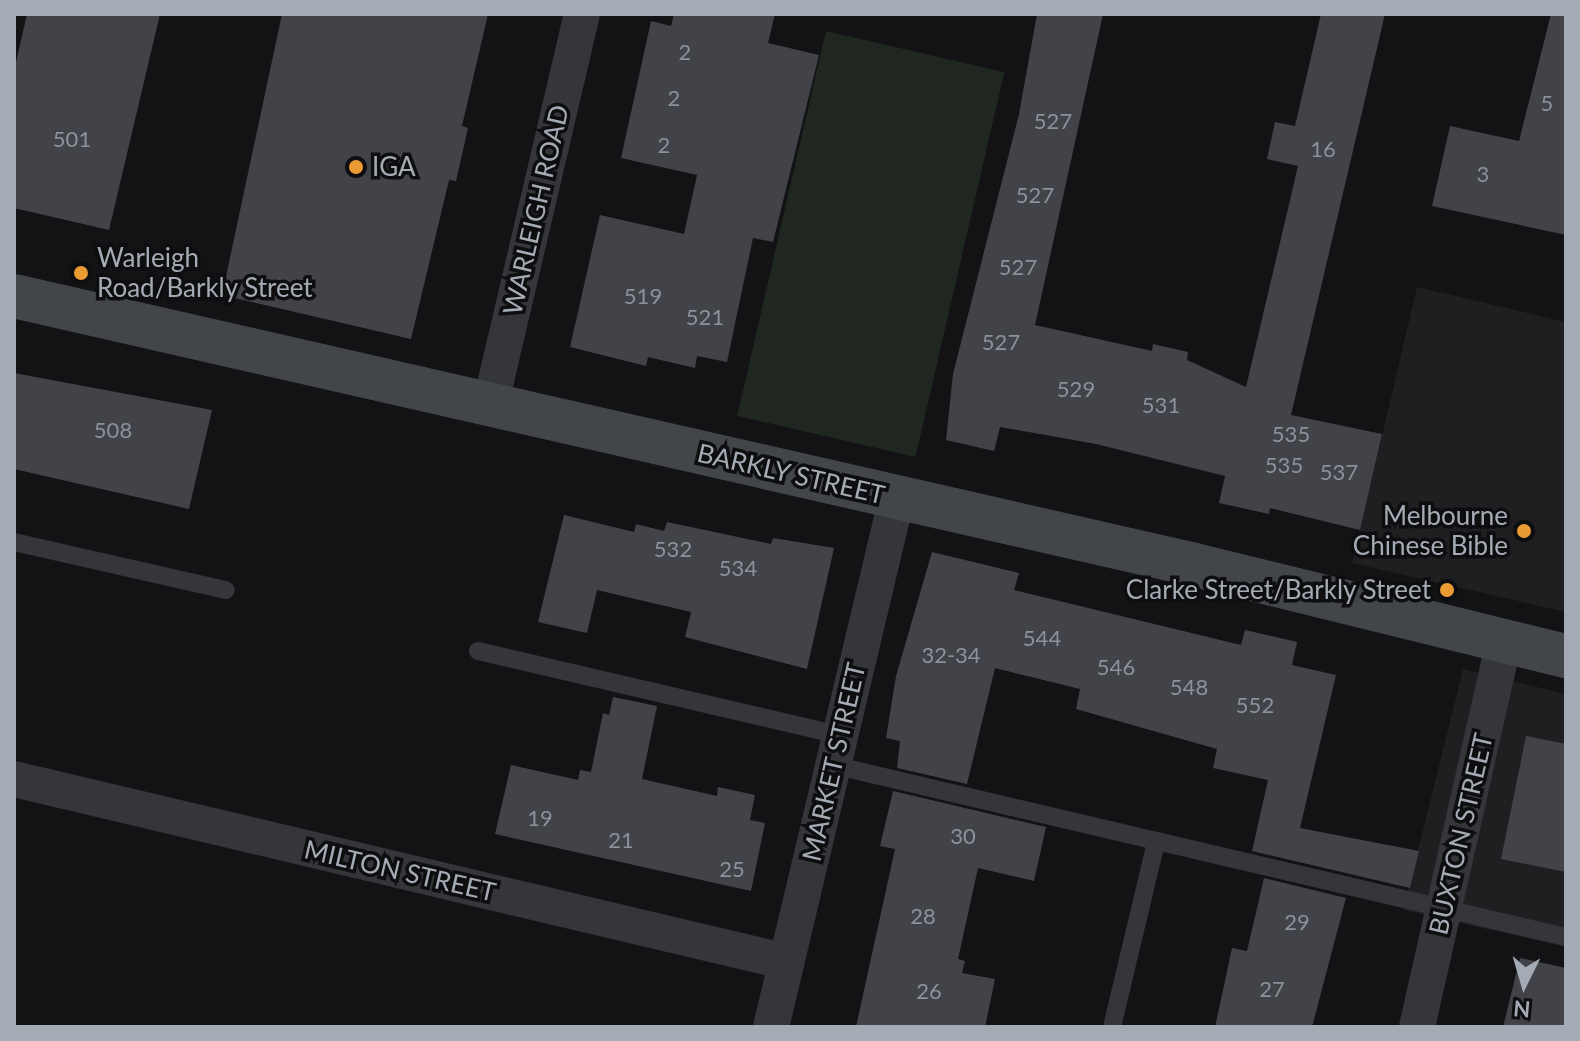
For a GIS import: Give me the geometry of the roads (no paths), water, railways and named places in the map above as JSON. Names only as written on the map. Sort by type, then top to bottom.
[{"type":"street","name":"WARLEIGH ROAD","points":[[490,406],[582,14]]},
{"type":"street","name":"BARKLY STREET","points":[[14,296],[897,497],[1566,656]]},
{"type":"street","name":"MARKET STREET","points":[[771,1027],[897,497]]},
{"type":"street","name":"BUXTON STREET","points":[[1417,1027],[1504,642]]},
{"type":"street","name":"MILTON STREET","points":[[14,779],[787,962]]},
{"type":"lane","points":[[14,542],[226,590]]},
{"type":"lane","points":[[478,651],[1156,842],[1566,937]]},
{"type":"lane","points":[[1112,1027],[1156,842]]},
{"type":"place","name":"IGA","points":[[356,167]]},
{"type":"place","name":"Warleigh Road/Barkly Street","points":[[81,273]]},
{"type":"place","name":"Melbourne Chinese Bible","points":[[1524,531]]},
{"type":"place","name":"Clarke Street/Barkly Street","points":[[1447,590]]}]
